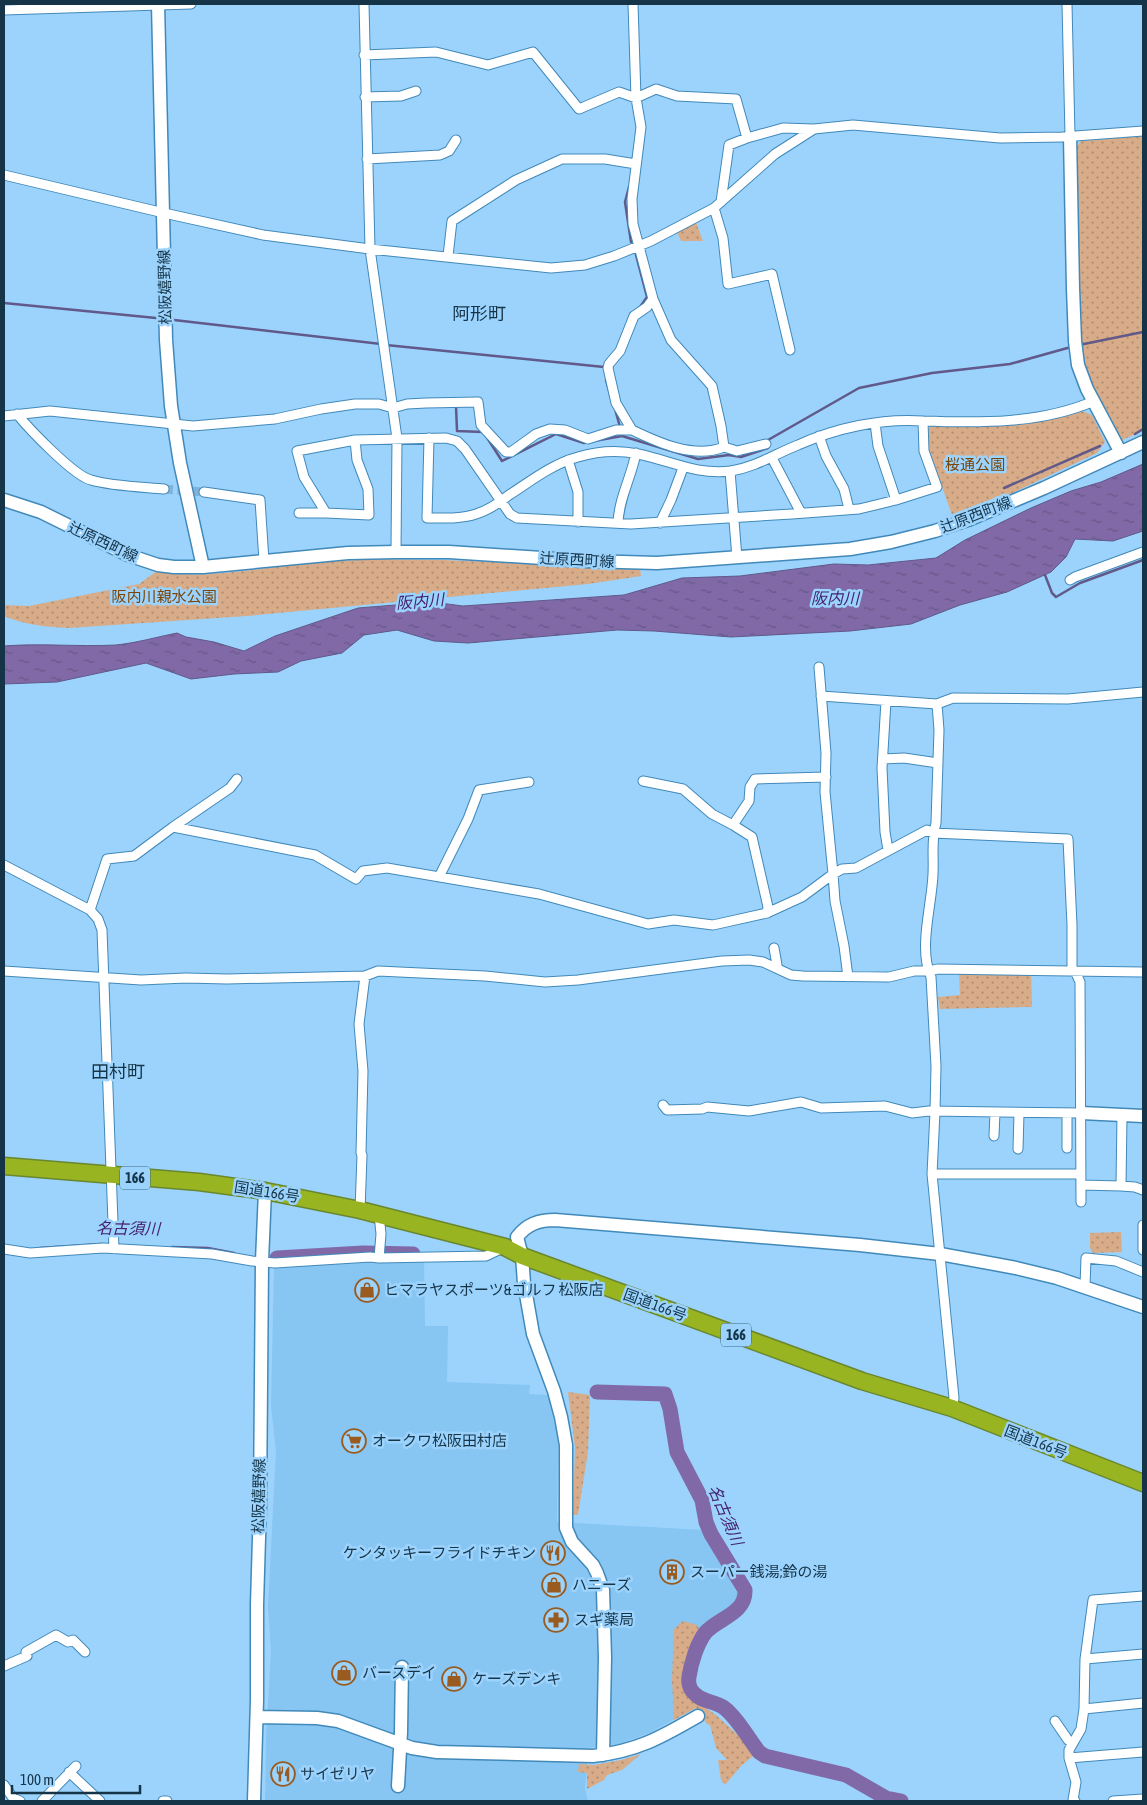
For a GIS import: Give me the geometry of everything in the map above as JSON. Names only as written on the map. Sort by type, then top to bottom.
[{"type":"highway","name":"国道166号","points":[[4,1166],[199,1182],[265,1191],[379,1214],[505,1247],[522,1256],[862,1381],[952,1408],[1143,1483]]},
{"type":"main road","name":"松阪嬉野線","points":[[158,4],[166,340],[171,406],[180,463],[203,568]]},
{"type":"main road","points":[[1070,136],[1078,365],[1082,377],[1121,453]]},
{"type":"main road","name":"辻原西町線","points":[[4,500],[41,512],[143,561],[174,567],[203,568],[348,553],[396,552],[449,552],[506,557],[642,563],[850,549],[891,542],[936,531],[968,520],[1035,492],[1143,442]]},
{"type":"main road","points":[[1081,1113],[1143,1116]]},
{"type":"main road","name":"松阪嬉野線","points":[[254,1801],[257,1717],[256,1605],[260,1504],[262,1261],[265,1191]]},
{"type":"main road","points":[[603,1755],[605,1658],[603,1590],[593,1565],[572,1542],[566,1528],[566,1445],[554,1391],[533,1334],[524,1283],[522,1256],[517,1237],[523,1230],[537,1222],[555,1220],[860,1245],[940,1254],[1016,1268],[1085,1286],[1143,1307]]},
{"type":"main road","points":[[398,1786],[402,1667]]},
{"type":"main road","points":[[257,1717],[317,1718],[338,1721],[412,1748],[437,1752],[593,1756],[618,1752],[650,1743],[698,1716]]},
{"type":"street","points":[[4,10],[191,4]]},
{"type":"street","points":[[364,4],[370,249],[397,438],[396,552]]},
{"type":"street","points":[[633,4],[636,98],[641,127],[632,199],[633,224],[653,298],[671,340],[712,386],[724,447]]},
{"type":"street","points":[[1067,4],[1070,136]]},
{"type":"street","points":[[364,55],[436,52],[488,65],[533,52],[579,109],[619,92],[636,98],[656,89],[677,96],[736,99],[747,138]]},
{"type":"street","points":[[365,97],[401,96],[416,91]]},
{"type":"street","points":[[790,350],[772,274],[728,284],[718,205],[729,145],[783,128],[814,129],[853,125],[1000,138],[1143,132]]},
{"type":"street","points":[[4,175],[263,235],[370,249],[551,268],[585,265],[640,246],[718,205],[774,154],[814,129]]},
{"type":"street","points":[[367,158],[440,155],[449,151],[456,140]]},
{"type":"street","points":[[448,256],[452,221],[516,180],[562,159],[605,159],[636,164]]},
{"type":"street","points":[[624,430],[608,368],[620,351],[634,316],[647,306],[653,298]]},
{"type":"street","points":[[429,438],[428,518],[465,517],[477,514],[501,501],[546,470],[568,460],[592,454],[609,452],[636,453],[683,468],[730,471],[752,466],[819,436],[875,423],[1029,419],[1056,414],[1094,401]]},
{"type":"street","points":[[4,416],[50,411],[193,426],[275,419],[355,404],[379,404],[393,408],[406,404],[478,402],[482,425],[506,452],[511,452],[536,434],[550,429],[565,430],[588,439],[624,430],[662,443],[694,451],[711,451],[724,447],[737,451],[766,444]]},
{"type":"street","points":[[18,414],[26,425],[61,459],[90,480],[164,489]]},
{"type":"street","points":[[326,513],[304,477],[296,451],[355,440],[397,438],[446,438],[457,441],[465,449],[510,514],[517,518],[618,524],[660,523],[859,509],[896,500],[937,486],[924,451],[923,421]]},
{"type":"street","points":[[875,423],[878,446],[896,500]]},
{"type":"street","points":[[819,436],[826,456],[844,490],[849,509]]},
{"type":"street","points":[[299,513],[369,515],[368,489],[357,460],[355,440]]},
{"type":"street","points":[[618,524],[620,505],[633,469],[636,453]]},
{"type":"street","points":[[772,458],[802,513]]},
{"type":"street","points":[[568,460],[578,492],[578,522]]},
{"type":"street","points":[[660,523],[683,468]]},
{"type":"street","points":[[730,471],[737,558]]},
{"type":"street","points":[[204,492],[260,500],[264,561]]},
{"type":"street","points":[[1070,580],[1143,552]]},
{"type":"street","points":[[819,667],[826,753],[825,792],[835,901],[848,977]]},
{"type":"street","points":[[821,696],[937,704],[953,698],[1068,699],[1143,692]]},
{"type":"street","points":[[886,701],[883,759],[885,823],[888,850]]},
{"type":"street","points":[[937,704],[939,730],[936,823],[933,833],[933,875],[926,938],[928,971],[931,977],[934,1013],[935,1112],[932,1174],[954,1398],[952,1408]]},
{"type":"street","points":[[883,759],[904,758],[938,763]]},
{"type":"street","points":[[733,825],[749,801],[750,787],[755,779],[826,777]]},
{"type":"street","points":[[90,910],[108,859],[134,856],[230,788],[237,779]]},
{"type":"street","points":[[643,781],[682,789],[712,814],[752,837],[768,907],[767,913]]},
{"type":"street","points":[[439,877],[468,819],[479,790],[529,782]]},
{"type":"street","points":[[173,827],[315,855],[356,879],[363,871],[387,868],[539,894],[648,924],[674,920],[713,925],[767,913],[802,897],[833,874],[842,870],[856,868],[927,830],[933,833],[1068,839],[1074,971],[1080,982],[1081,1202]]},
{"type":"street","points":[[4,865],[90,910],[98,920],[102,930],[114,1246]]},
{"type":"street","points":[[774,948],[776,968]]},
{"type":"street","points":[[4,971],[141,980],[365,976],[378,971],[485,976],[545,982],[578,980],[722,961],[749,960],[763,962],[791,975],[848,977],[888,977],[914,971],[938,969],[1143,972]]},
{"type":"street","points":[[360,1210],[364,1071],[360,1024],[365,976]]},
{"type":"street","points":[[664,1105],[667,1110],[702,1109],[706,1107],[749,1111],[801,1102],[821,1108],[885,1106],[912,1113],[1081,1113]]},
{"type":"street","points":[[994,1112],[994,1136]]},
{"type":"street","points":[[1018,1149],[1019,1113]]},
{"type":"street","points":[[1067,1113],[1068,1148]]},
{"type":"street","points":[[1121,1186],[1122,1115]]},
{"type":"street","points":[[932,1174],[1081,1174]]},
{"type":"street","points":[[1081,1185],[1136,1187],[1143,1190]]},
{"type":"street","points":[[379,1214],[381,1234],[380,1255]]},
{"type":"street","points":[[1143,1225],[1143,1250]]},
{"type":"street","points":[[4,1249],[30,1253],[114,1246],[212,1254],[275,1263],[380,1255],[486,1256],[505,1247]]},
{"type":"street","points":[[1085,1286],[1086,1258],[1116,1261],[1143,1272]]},
{"type":"street","points":[[1075,1801],[1073,1800],[1076,1782],[1069,1758],[1069,1750],[1081,1729],[1084,1709],[1085,1659],[1093,1600],[1143,1596]]},
{"type":"street","points":[[4,1666],[27,1656],[26,1652],[56,1634],[68,1642],[72,1640],[85,1652]]},
{"type":"street","points":[[1085,1659],[1143,1654]]},
{"type":"street","points":[[1084,1709],[1143,1703]]},
{"type":"street","points":[[1055,1721],[1072,1744]]},
{"type":"street","points":[[1069,1758],[1143,1752]]},
{"type":"street","points":[[42,1801],[76,1766]]},
{"type":"street","points":[[69,1772],[100,1801]]},
{"type":"street","points":[[4,1785],[14,1800]]},
{"type":"street","points":[[1113,1801],[1143,1798]]},
{"type":"shaded area","points":[[369,1260],[372,1262],[424,1260],[425,1326],[448,1326],[447,1382],[530,1385],[529,1394],[548,1395],[558,1441],[557,1522],[704,1530],[739,1596],[738,1603],[701,1631],[683,1674],[686,1691],[699,1706],[649,1733],[619,1744],[588,1748],[585,1789],[588,1801],[265,1801],[266,1738],[271,1650],[268,1607],[276,1451],[271,1406],[274,1266]]},
{"type":"green space","points":[[1143,136],[1143,431],[1122,440],[1088,377],[1080,339],[1077,146],[1081,141]]},
{"type":"green space","points":[[695,220],[703,241],[681,241],[676,230]]},
{"type":"green space","name":"桜通公園","points":[[1082,411],[1092,415],[1105,442],[1097,453],[1006,496],[1004,494],[952,515],[930,453],[927,431],[931,426],[990,426],[1027,423]]},
{"type":"green space","name":"阪内川親水公園","points":[[372,559],[640,568],[641,576],[588,584],[247,616],[69,628],[44,626],[4,616],[4,605],[29,606],[139,584],[157,571],[205,574]]},
{"type":"green space","points":[[1031,971],[1032,1007],[940,1009],[938,997],[960,995],[959,973]]},
{"type":"green space","points":[[1121,1232],[1122,1252],[1093,1253],[1090,1248],[1090,1233]]},
{"type":"green space","points":[[568,1392],[590,1395],[588,1452],[578,1515],[573,1515],[575,1447]]},
{"type":"green space","points":[[683,1621],[697,1625],[701,1632],[684,1671],[685,1690],[691,1698],[716,1715],[757,1753],[742,1765],[725,1785],[721,1780],[718,1760],[727,1760],[716,1748],[710,1725],[707,1724],[696,1708],[674,1720],[672,1679],[674,1629]]},
{"type":"green space","points":[[641,1754],[622,1770],[607,1775],[604,1780],[587,1789],[587,1773],[578,1772],[579,1764],[594,1765]]},
{"type":"water","name":"阪内川","points":[[1143,464],[1143,531],[1113,541],[1075,539],[1066,557],[1051,572],[1007,592],[960,605],[911,624],[850,631],[731,637],[617,630],[468,643],[434,641],[397,630],[364,635],[342,653],[301,661],[278,672],[234,674],[191,679],[146,663],[57,682],[4,684],[4,646],[116,645],[177,633],[186,637],[214,642],[244,651],[275,636],[358,608],[432,602],[463,606],[624,595],[682,578],[740,576],[834,564],[868,565],[936,558],[965,540],[1031,508]]},
{"type":"waterway","points":[[629,187],[625,202],[631,242]]},
{"type":"waterway","points":[[635,251],[647,297],[640,307]]},
{"type":"waterway","points":[[4,303],[156,318]]},
{"type":"waterway","points":[[627,324],[631,313]]},
{"type":"waterway","points":[[174,320],[381,344]]},
{"type":"waterway","points":[[1079,345],[1143,332]]},
{"type":"waterway","points":[[386,345],[604,367]]},
{"type":"waterway","points":[[594,441],[622,436],[698,459],[729,455],[741,457],[768,448],[768,440],[859,388],[932,373],[1010,364],[1071,347]]},
{"type":"waterway","points":[[606,380],[612,401]]},
{"type":"waterway","points":[[456,406],[457,431],[483,432]]},
{"type":"waterway","points":[[615,409],[620,427]]},
{"type":"waterway","points":[[1135,434],[1143,429]]},
{"type":"waterway","points":[[486,436],[502,461],[556,434],[584,443],[589,442]]},
{"type":"waterway","points":[[1004,488],[1100,446]]},
{"type":"waterway","points":[[1045,575],[1052,593],[1056,597],[1080,583],[1143,560]]},
{"type":"waterway","name":"名古須川","points":[[40,1248],[102,1244]]},
{"type":"waterway","name":"名古須川","points":[[172,1247],[208,1248],[234,1253]]},
{"type":"waterway","name":"名古須川","points":[[277,1258],[363,1253],[413,1254]]},
{"type":"waterway","name":"名古須川","points":[[597,1392],[665,1394],[670,1409],[677,1452],[702,1500],[706,1522],[711,1534],[745,1590],[741,1605],[710,1628],[699,1643],[689,1677],[689,1684],[692,1690],[701,1699],[720,1705],[728,1711],[759,1752],[765,1756],[846,1775],[886,1798],[901,1801]]},
{"type":"tunnel","points":[[164,489],[204,492]]},
{"type":"place","name":"ヒマラヤスポーツ&ゴルフ 松阪店","points":[[367,1290]]},
{"type":"place","name":"オークワ松阪田村店","points":[[354,1441]]},
{"type":"place","name":"ケンタッキーフライドチキン","points":[[553,1553]]},
{"type":"place","name":"スーパー銭湯;鈴の湯","points":[[672,1572]]},
{"type":"place","name":"ハニーズ","points":[[554,1585]]},
{"type":"place","name":"スギ薬局","points":[[556,1620]]},
{"type":"place","name":"バースデイ","points":[[344,1673]]},
{"type":"place","name":"ケーズデンキ","points":[[454,1679]]},
{"type":"place","name":"サイゼリヤ","points":[[283,1774]]},
{"type":"district","name":"阿形町","points":[[479,314]]},
{"type":"district","name":"田村町","points":[[118,1072]]}]
